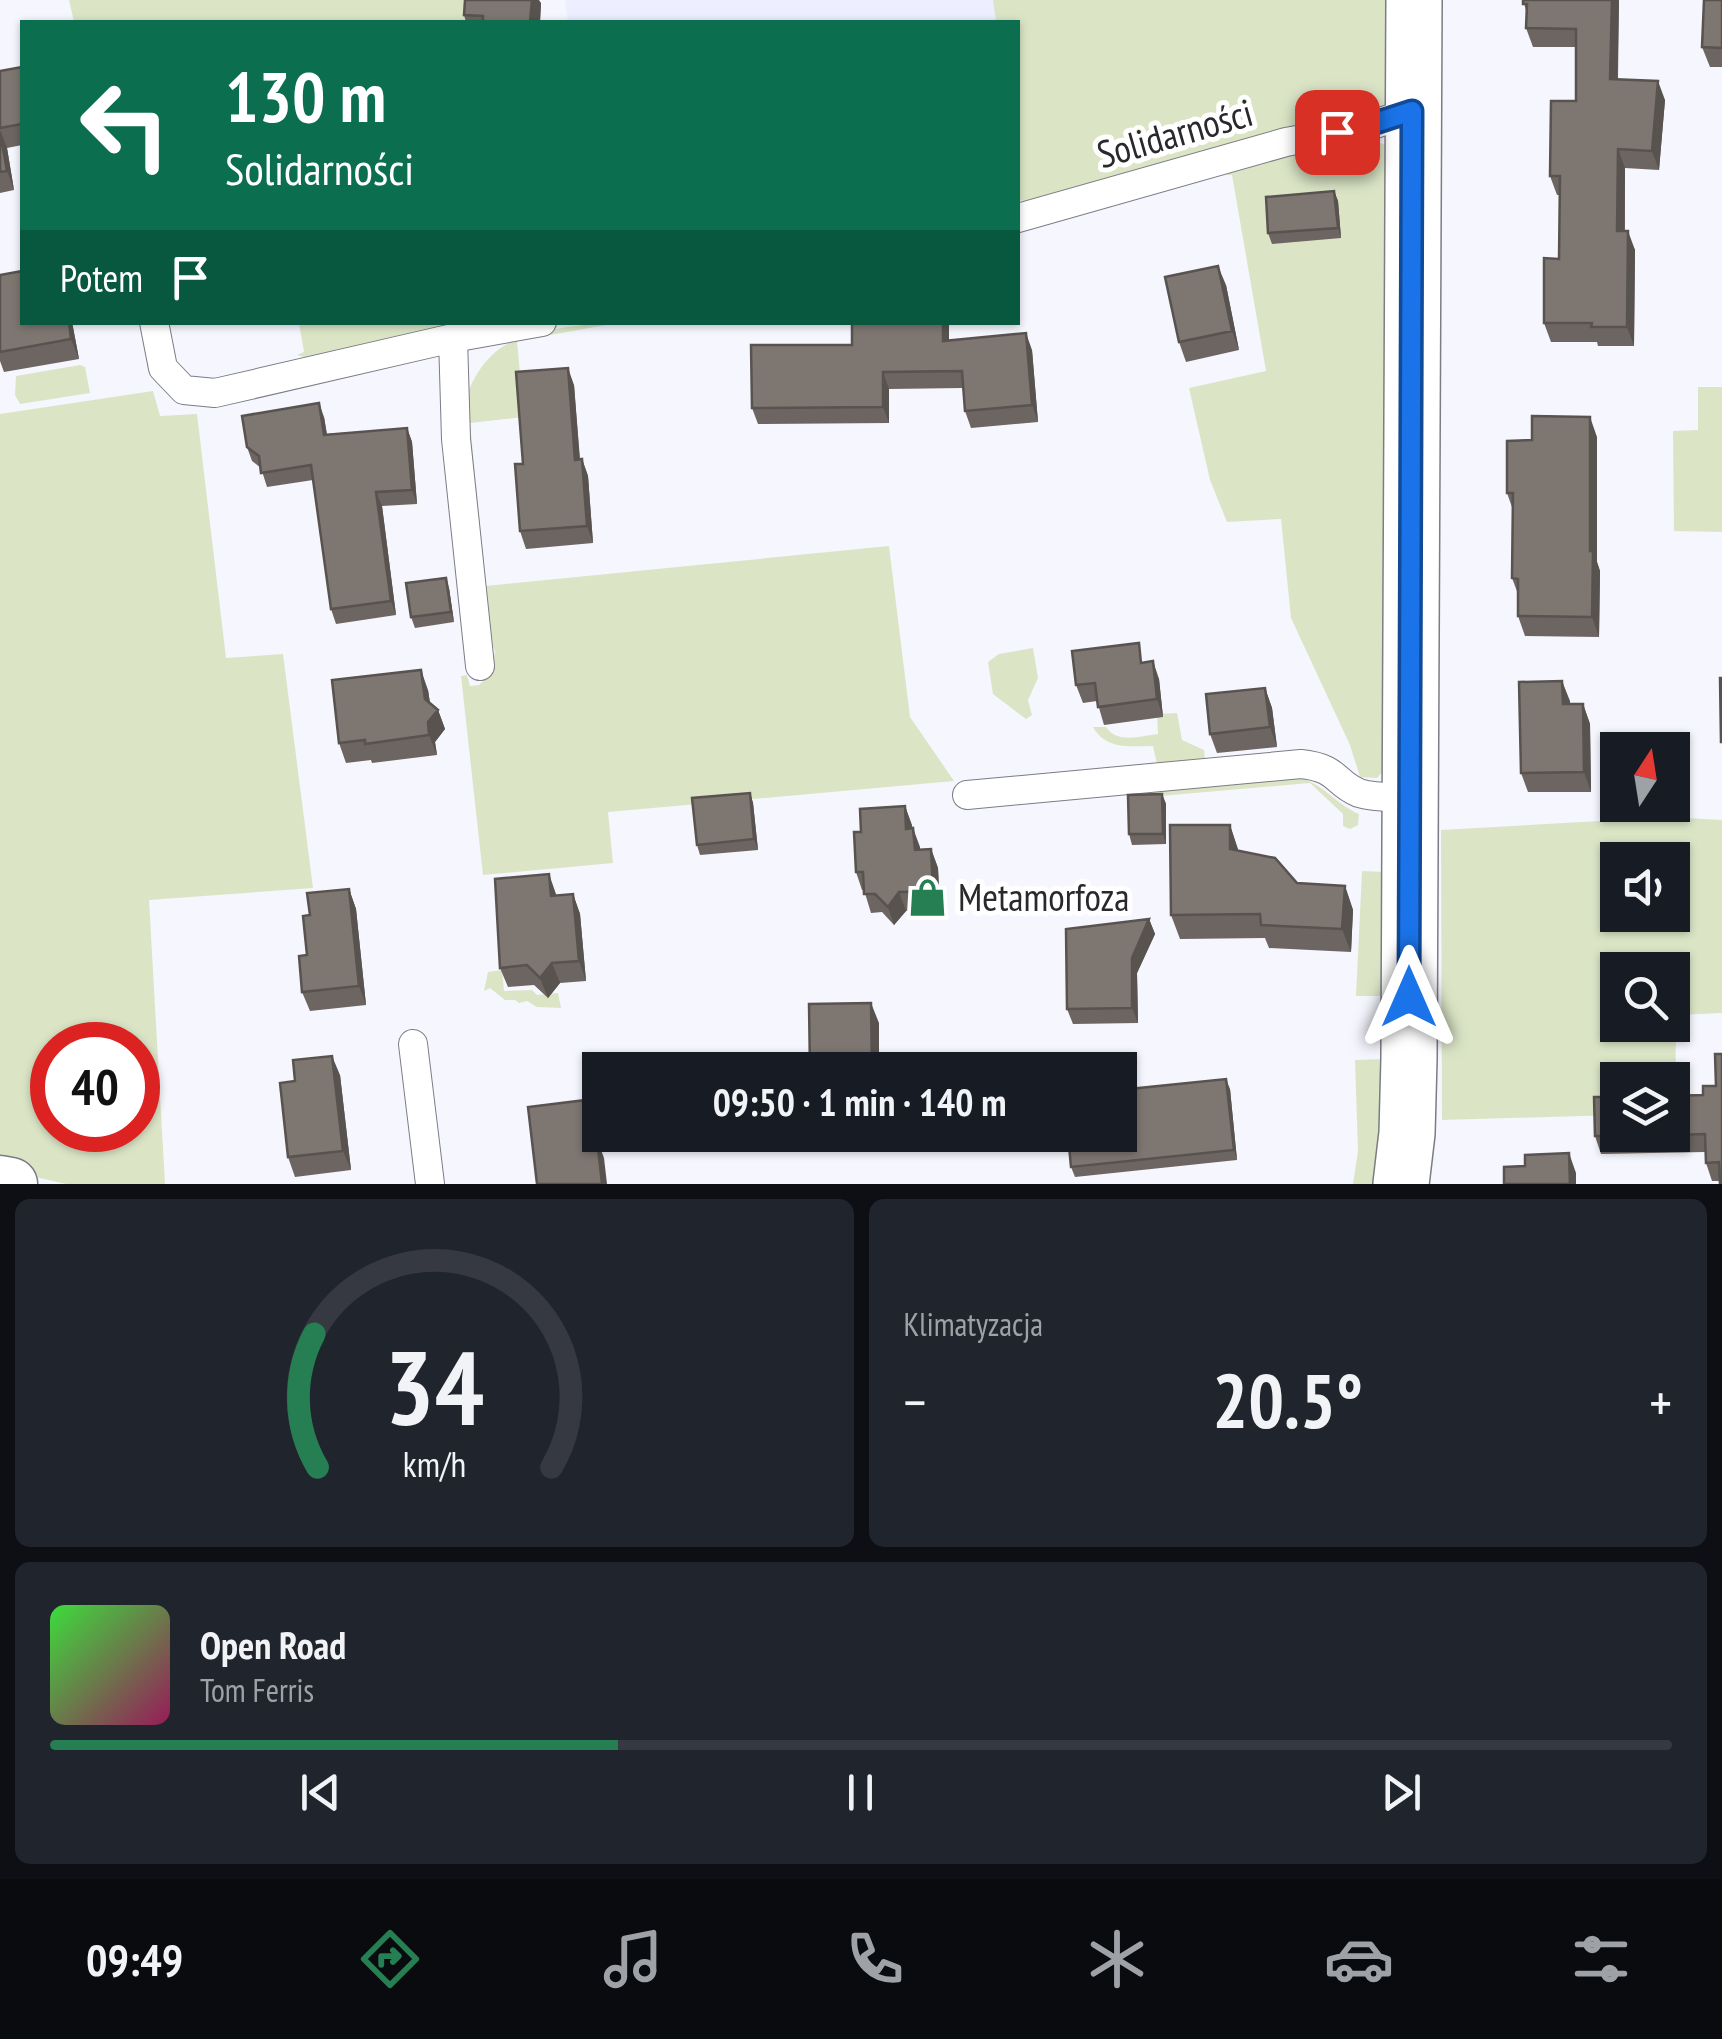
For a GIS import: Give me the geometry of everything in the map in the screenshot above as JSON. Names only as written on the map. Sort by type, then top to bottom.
[{"type":"street","points":[[1401,1184],[1408,1102],[1414,0]]},
{"type":"street","points":[[0,1182],[11,1184]]},
{"type":"lane","name":"Solidarności","points":[[1020,217],[1286,142],[1366,126],[1412,111]]},
{"type":"lane","points":[[155,325],[163,368],[184,390],[215,393],[525,325]]},
{"type":"lane","points":[[453,338],[456,439],[480,666]]},
{"type":"lane","points":[[966,795],[1301,764],[1332,772],[1354,791],[1410,798]]},
{"type":"lane","points":[[413,1044],[430,1184]]},
{"type":"shaded area","points":[[565,0],[993,0],[996,20],[568,20]]},
{"type":"green space","points":[[69,0],[470,0],[470,20],[74,20]]},
{"type":"green space","points":[[993,0],[1393,0],[1390,103],[1365,116],[1020,200],[1020,20],[996,20]]},
{"type":"green space","points":[[1374,140],[1391,148],[1390,763],[1377,778],[1360,777],[1350,745],[1291,618],[1281,519],[1227,522],[1210,480],[1189,388],[1266,371],[1232,175],[1226,175],[1237,165]]},
{"type":"green space","points":[[299,325],[453,325],[320,358],[297,355],[304,352]]},
{"type":"green space","points":[[606,325],[517,341],[524,417],[470,423],[486,586],[889,546],[910,717],[954,781],[608,812],[613,863],[483,875],[461,676],[467,675],[470,686],[479,685],[491,674],[495,651],[480,587],[466,397],[476,375],[502,347],[535,333]]},
{"type":"green space","points":[[85,367],[90,393],[20,404],[15,395],[16,376]]},
{"type":"green space","points":[[1698,387],[1722,387],[1722,532],[1674,531],[1673,431],[1698,430]]},
{"type":"green space","points":[[153,391],[160,416],[197,414],[226,658],[283,654],[313,888],[149,900],[156,1022],[30,1022],[30,1152],[160,1152],[160,1095],[165,1184],[66,1184],[0,1169],[0,414]]},
{"type":"green space","points":[[1033,648],[1038,678],[1028,700],[1032,715],[1026,719],[993,694],[988,662],[999,654]]},
{"type":"green space","points":[[1177,713],[1182,740],[1204,750],[1205,759],[1157,764],[1153,746],[1111,743],[1093,727],[1106,727],[1123,737],[1158,734],[1157,714]]},
{"type":"green space","points":[[1300,778],[1315,784],[1359,814],[1358,825],[1350,829],[1343,826],[1343,814],[1310,783],[1126,799],[1129,793]]},
{"type":"green space","points":[[1722,820],[1722,1013],[1690,1014],[1690,952],[1600,952],[1600,1042],[1676,1042],[1676,1062],[1600,1062],[1600,1115],[1442,1120],[1441,830],[1600,821]]},
{"type":"green space","points":[[1362,871],[1384,872],[1387,996],[1356,996]]},
{"type":"green space","points":[[502,970],[504,991],[558,993],[561,1008],[505,1000],[490,988],[484,991],[488,972]]},
{"type":"green space","points":[[1385,1059],[1377,1184],[1353,1184],[1358,1151],[1355,1060]]},
{"type":"building","points":[[465,0],[532,0],[530,20],[483,20],[483,16],[464,15]]},
{"type":"building","points":[[1523,0],[1612,0],[1610,79],[1658,81],[1652,151],[1618,149],[1617,231],[1628,231],[1627,327],[1544,323],[1544,258],[1559,259],[1560,176],[1550,176],[1551,101],[1576,101],[1576,29],[1526,28],[1527,4]]},
{"type":"building","points":[[1704,0],[1722,0],[1722,48],[1702,47]]},
{"type":"building","points":[[20,67],[20,124],[0,128],[0,71]]},
{"type":"building","points":[[0,132],[7,171],[0,172]]},
{"type":"building","points":[[1334,191],[1338,228],[1268,233],[1266,197]]},
{"type":"building","points":[[1218,266],[1232,331],[1179,342],[1165,277]]},
{"type":"building","points":[[20,271],[20,325],[69,325],[71,339],[0,352],[0,275]]},
{"type":"building","points":[[852,325],[943,325],[943,341],[1026,333],[1032,405],[965,411],[962,371],[883,372],[883,407],[752,408],[751,345],[852,345]]},
{"type":"building","points":[[568,368],[575,460],[582,459],[587,526],[520,531],[515,464],[523,464],[516,372]]},
{"type":"building","points":[[319,403],[324,435],[407,428],[412,490],[376,492],[391,601],[331,609],[311,465],[261,473],[259,456],[247,447],[242,416]]},
{"type":"building","points":[[1532,416],[1590,417],[1592,617],[1518,616],[1518,579],[1512,578],[1513,493],[1507,493],[1507,441],[1532,440]]},
{"type":"building","points":[[446,578],[451,612],[411,617],[406,583]]},
{"type":"building","points":[[1139,643],[1141,663],[1153,661],[1157,699],[1098,707],[1095,683],[1076,685],[1072,651]]},
{"type":"building","points":[[421,670],[425,699],[438,710],[428,722],[429,735],[365,744],[365,740],[339,743],[332,680]]},
{"type":"building","points":[[1722,678],[1722,742],[1721,742]]},
{"type":"building","points":[[1562,681],[1563,704],[1583,704],[1584,772],[1521,773],[1519,682]]},
{"type":"building","points":[[1265,688],[1270,727],[1210,734],[1206,694]]},
{"type":"building","points":[[750,793],[754,839],[697,845],[692,798]]},
{"type":"building","points":[[1162,794],[1163,834],[1129,834],[1128,795]]},
{"type":"building","points":[[905,806],[906,829],[913,828],[915,850],[931,849],[933,891],[899,892],[888,907],[875,894],[864,894],[863,872],[856,872],[854,832],[861,832],[860,809]]},
{"type":"building","points":[[1170,825],[1230,825],[1230,849],[1275,858],[1297,883],[1345,886],[1342,929],[1261,925],[1260,914],[1171,915]]},
{"type":"building","points":[[549,874],[551,896],[573,894],[579,961],[552,963],[540,978],[527,965],[500,968],[495,879]]},
{"type":"building","points":[[349,889],[359,986],[302,992],[299,956],[307,955],[303,916],[310,915],[307,893]]},
{"type":"building","points":[[1149,919],[1132,958],[1132,1008],[1067,1009],[1066,929]]},
{"type":"building","points":[[871,1003],[872,1052],[810,1052],[809,1004]]},
{"type":"building","points":[[1715,1054],[1722,1054],[1722,1184],[1719,1162],[1706,1163],[1705,1134],[1690,1134],[1690,1095],[1703,1095],[1703,1086],[1716,1086]]},
{"type":"building","points":[[332,1056],[343,1151],[288,1157],[280,1083],[295,1081],[293,1060]]},
{"type":"building","points":[[1226,1079],[1234,1150],[1071,1167],[1070,1152],[1137,1152],[1137,1088]]},
{"type":"building","points":[[1594,1097],[1600,1097],[1600,1136],[1595,1136]]},
{"type":"building","points":[[582,1100],[582,1152],[598,1152],[602,1184],[537,1184],[528,1107]]},
{"type":"building","points":[[1569,1153],[1570,1184],[1504,1184],[1504,1167],[1525,1166],[1525,1155]]},
{"type":"place","name":"Metamorfoza","points":[[928,898]]},
{"type":"route","points":[[1337,132],[1412,111],[1409,997]]}]
